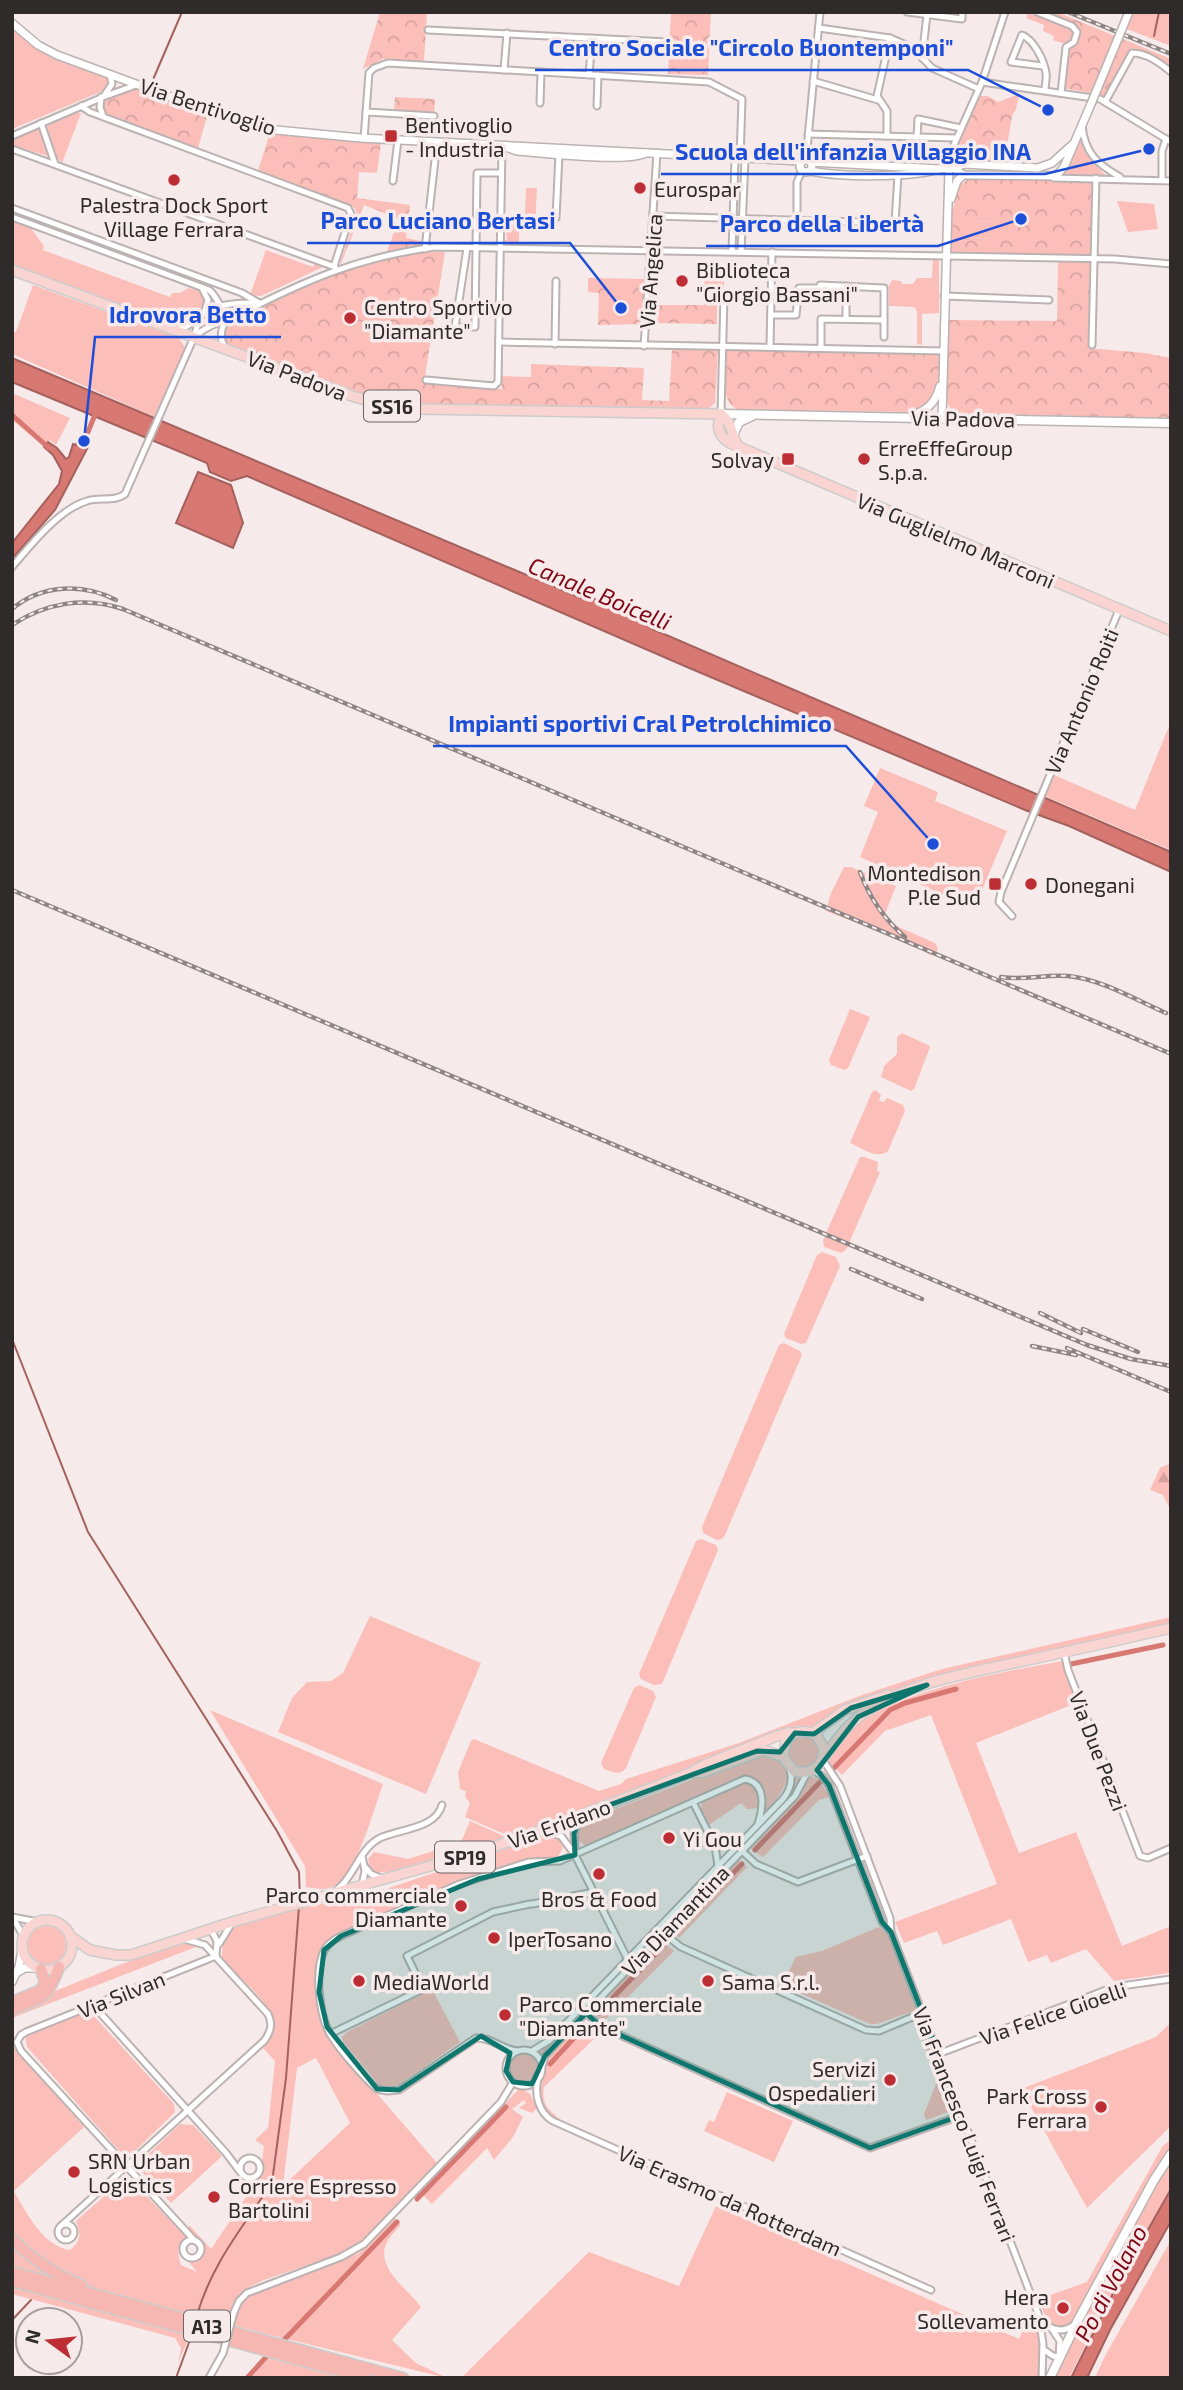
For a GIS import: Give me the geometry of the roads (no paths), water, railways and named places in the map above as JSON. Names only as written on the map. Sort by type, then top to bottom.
[{"type":"highway","points":[[12,2010],[47,1993],[59,1967]]},
{"type":"highway","points":[[12,2002],[41,1990],[45,1982],[39,1969]]},
{"type":"highway","name":"A13","points":[[12,2239],[33,2258],[72,2282],[172,2312],[208,2326]]},
{"type":"highway","name":"A13","points":[[12,2272],[403,2378]]},
{"type":"highway","name":"A13","points":[[12,2283],[121,2310],[366,2378]]},
{"type":"main road","name":"Via Padova","points":[[12,270],[352,396],[390,406],[416,409],[1171,422]]},
{"type":"main road","name":"Via Padova","points":[[679,414],[708,421],[720,437]]},
{"type":"main road","points":[[720,437],[718,428],[721,414],[729,420],[736,444],[742,449]]},
{"type":"main road","points":[[733,435],[739,422],[755,415]]},
{"type":"main road","name":"Via Guglielmo Marconi","points":[[720,437],[742,449],[1171,631]]},
{"type":"main road","points":[[823,1759],[823,1744],[813,1733],[851,1708],[986,1669],[1065,1655],[1171,1628]]},
{"type":"main road","points":[[795,1733],[786,1741],[783,1758],[794,1770],[810,1772],[844,1731],[864,1713],[927,1685]]},
{"type":"main road","name":"Via Eridano","points":[[59,1967],[78,1952],[90,1950],[126,1956],[232,1922],[476,1853],[690,1773],[787,1732],[813,1733]]},
{"type":"main road","name":"Via Eridano","points":[[690,1773],[704,1772],[757,1751],[769,1751],[783,1758]]},
{"type":"main road","name":"Via Eridano","points":[[38,1922],[48,1920],[58,1923],[70,1936],[90,1950]]},
{"type":"main road","points":[[38,1922],[29,1928],[23,1937],[22,1950],[27,1960],[39,1969],[59,1967]]},
{"type":"main road","points":[[68,1958],[72,1947],[70,1936]]},
{"type":"main road","points":[[1050,2378],[1077,2322],[1154,2180],[1171,2154]]},
{"type":"street","points":[[797,219],[797,182],[805,165],[820,12]]},
{"type":"street","points":[[907,12],[962,16]]},
{"type":"street","points":[[942,418],[944,296],[952,169],[950,153],[982,82],[1005,12]]},
{"type":"street","points":[[1037,12],[1076,29],[1076,39],[1066,47],[1061,93]]},
{"type":"street","points":[[1051,178],[1063,170],[1129,12]]},
{"type":"street","points":[[922,58],[927,15]]},
{"type":"street","name":"Via Bentivoglio","points":[[12,23],[44,49],[138,85],[265,128],[364,139],[612,153],[638,157],[657,153],[805,165],[940,169],[952,169],[964,164],[1038,168],[1045,166]]},
{"type":"street","points":[[818,28],[890,38],[913,48],[932,68],[979,89]]},
{"type":"street","points":[[428,30],[668,42]]},
{"type":"street","points":[[505,70],[507,33]]},
{"type":"street","points":[[1043,66],[1011,62],[1022,35],[1032,42],[1047,74],[1045,90]]},
{"type":"street","points":[[589,75],[592,38]]},
{"type":"street","points":[[887,136],[887,111],[878,100],[877,92],[890,38]]},
{"type":"street","points":[[1105,102],[1132,53],[1136,52],[1157,61],[1171,72]]},
{"type":"street","points":[[364,139],[369,73],[384,64],[705,81],[738,96],[743,104],[737,217],[741,252]]},
{"type":"street","points":[[540,103],[541,72]]},
{"type":"street","points":[[110,74],[112,84]]},
{"type":"street","points":[[1047,74],[1063,76]]},
{"type":"street","points":[[597,106],[598,75]]},
{"type":"street","points":[[106,117],[100,107],[102,97],[112,84],[122,79],[120,91]]},
{"type":"street","points":[[813,81],[878,100]]},
{"type":"street","points":[[982,82],[1093,97],[1105,102],[1168,141],[1162,154],[1162,180]]},
{"type":"street","points":[[12,135],[102,97],[138,85]]},
{"type":"street","points":[[90,102],[97,112],[106,117]]},
{"type":"street","points":[[81,106],[87,111],[348,208],[352,214],[336,267]]},
{"type":"street","points":[[366,112],[433,116]]},
{"type":"street","points":[[917,137],[918,119],[961,128]]},
{"type":"street","points":[[41,123],[55,164]]},
{"type":"street","points":[[1082,125],[1085,144],[1092,158],[1122,178]]},
{"type":"street","points":[[808,134],[957,138]]},
{"type":"street","points":[[393,181],[398,140]]},
{"type":"street","points":[[425,248],[437,142]]},
{"type":"street","points":[[1051,178],[1045,166],[1072,145]]},
{"type":"street","points":[[426,380],[492,386],[498,382],[502,146]]},
{"type":"street","name":"Via Bentivoglio","points":[[502,146],[517,151],[559,154],[612,153]]},
{"type":"street","points":[[12,149],[336,267]]},
{"type":"street","name":"Via Angelica","points":[[645,346],[657,153]]},
{"type":"street","points":[[556,218],[559,154]]},
{"type":"street","name":"Via Bentivoglio","points":[[805,165],[824,173],[898,175],[920,174],[940,169]]},
{"type":"street","points":[[952,169],[962,175],[1171,181]]},
{"type":"street","points":[[467,248],[455,327],[475,327],[477,173],[502,173]]},
{"type":"street","points":[[653,216],[895,223],[898,175]]},
{"type":"street","points":[[948,213],[954,188],[962,175]]},
{"type":"street","points":[[1092,345],[1096,178]]},
{"type":"street","points":[[12,208],[234,290],[259,303]]},
{"type":"street","points":[[12,217],[200,286],[214,294],[222,311],[234,316]]},
{"type":"street","points":[[729,251],[737,217]]},
{"type":"street","points":[[39,228],[42,219]]},
{"type":"street","points":[[194,337],[209,327],[336,267],[425,248],[729,251],[1094,259],[1171,264]]},
{"type":"street","points":[[770,347],[772,252]]},
{"type":"street","points":[[555,344],[556,281]]},
{"type":"street","points":[[771,315],[796,314],[799,288],[820,288],[820,285],[884,288],[884,337]]},
{"type":"street","points":[[12,567],[39,536],[78,505],[89,500],[123,496],[208,300],[205,290],[200,286]]},
{"type":"street","points":[[846,286],[846,319]]},
{"type":"street","points":[[227,349],[222,342],[225,322],[242,310],[240,296],[234,290]]},
{"type":"street","points":[[721,414],[724,296],[771,298]]},
{"type":"street","points":[[944,296],[1049,300]]},
{"type":"street","points":[[173,329],[188,327],[202,315],[220,307],[259,303]]},
{"type":"street","points":[[821,348],[821,319],[884,320]]},
{"type":"street","points":[[499,342],[943,351]]},
{"type":"street","points":[[942,418],[937,412],[937,396],[943,375]]},
{"type":"street","points":[[910,417],[927,409],[937,396]]},
{"type":"street","name":"Via Antonio Roiti","points":[[1012,916],[1000,903],[1001,892],[1119,610]]},
{"type":"street","name":"Via Due Pezzi","points":[[1065,1655],[1068,1670],[1140,1856],[1146,1858],[1171,1849]]},
{"type":"street","name":"Via Francesco Luigi Ferrari","points":[[823,1759],[841,1786],[890,1918],[891,1932],[1039,2316],[1043,2349],[1042,2378]]},
{"type":"street","name":"Via Diamantina","points":[[532,2051],[550,2040],[787,1793],[791,1778],[789,1767]]},
{"type":"street","name":"Via Francesco Luigi Ferrari","points":[[810,1772],[822,1776],[831,1790],[882,1922],[891,1932]]},
{"type":"street","name":"Via Diamantina","points":[[538,2079],[548,2054],[795,1796],[810,1772]]},
{"type":"street","points":[[542,2066],[532,2051],[517,2051],[500,2047],[482,2038],[473,2039],[396,2091],[377,2089],[330,2034],[325,2022],[319,1987],[323,1953],[334,1940],[457,1885],[529,1862],[554,1863],[745,1779],[755,1784],[762,1800],[758,1824]]},
{"type":"street","points":[[831,1790],[841,1786]]},
{"type":"street","points":[[693,1802],[715,1846],[718,1866]]},
{"type":"street","name":"Via Eridano","points":[[329,1895],[341,1886],[369,1846],[380,1839],[426,1823],[440,1812],[442,1805]]},
{"type":"street","points":[[575,1855],[575,1831],[582,1815]]},
{"type":"street","points":[[542,1830],[559,1835],[575,1855],[628,1960]]},
{"type":"street","points":[[715,1846],[724,1850],[735,1848]]},
{"type":"street","points":[[742,1852],[756,1864],[798,1882],[867,1856]]},
{"type":"street","points":[[362,1856],[365,1867],[362,1886]]},
{"type":"street","points":[[365,1867],[371,1874],[386,1880]]},
{"type":"street","points":[[355,1868],[362,1886]]},
{"type":"street","points":[[330,2034],[423,1989],[407,1956],[492,1912],[594,1892]]},
{"type":"street","points":[[13,1917],[38,1922]]},
{"type":"street","points":[[13,1917],[20,1926],[23,1937]]},
{"type":"street","points":[[217,1947],[232,1922]]},
{"type":"street","points":[[210,1929],[216,1938],[216,1956]]},
{"type":"street","points":[[209,1949],[207,1939],[210,1929]]},
{"type":"street","points":[[663,1933],[675,1944],[869,2032],[879,2031],[922,2013]]},
{"type":"street","points":[[74,2214],[71,2225],[73,2235],[65,2240],[58,2234],[58,2228],[264,2041],[271,2028],[268,2014],[209,1949],[181,1938]]},
{"type":"street","points":[[12,1982],[22,1950]]},
{"type":"street","name":"Via Silvan","points":[[126,2166],[21,2051],[18,2039],[26,2032],[216,1956]]},
{"type":"street","points":[[17,1972],[25,1968],[39,1969]]},
{"type":"street","name":"Via Felice Gioelli","points":[[938,2054],[1114,1987],[1171,1979]]},
{"type":"street","points":[[93,2005],[241,2173],[249,2178],[257,2174],[259,2168],[253,2159],[238,2158],[226,2153]]},
{"type":"street","points":[[586,2013],[600,2026],[870,2148],[961,2115]]},
{"type":"street","points":[[500,2047],[507,2074],[513,2082],[525,2086],[538,2079]]},
{"type":"street","points":[[506,2064],[510,2056],[517,2051]]},
{"type":"street","points":[[538,2079],[538,2101]]},
{"type":"street","points":[[209,2378],[223,2353],[234,2312],[247,2293],[341,2257],[364,2244],[500,2102],[513,2082]]},
{"type":"street","name":"Via Erasmo da Rotterdam","points":[[525,2086],[538,2101],[544,2114],[553,2122],[932,2290]]},
{"type":"street","points":[[241,2173],[242,2163],[247,2159]]},
{"type":"street","points":[[126,2166],[200,2244],[199,2255],[194,2258],[188,2258],[184,2254],[187,2236],[182,2227]]},
{"type":"street","points":[[62,2225],[71,2225]]},
{"type":"street","points":[[186,2243],[195,2241]]},
{"type":"street","name":"Via Francesco Luigi Ferrari","points":[[1039,2316],[1052,2329]]},
{"type":"street","points":[[1052,2329],[1068,2329],[1077,2322]]},
{"type":"street","points":[[1043,2349],[1059,2357],[1060,2341],[1052,2329]]},
{"type":"waterway","points":[[152,82],[182,12]]},
{"type":"waterway","points":[[1154,36],[1159,12]]},
{"type":"waterway","points":[[88,432],[96,412]]},
{"type":"waterway","points":[[12,415],[49,448]]},
{"type":"waterway","points":[[80,449],[85,438]]},
{"type":"waterway","points":[[12,1339],[88,1532],[277,1831],[299,1872],[300,1900]]},
{"type":"waterway","points":[[1071,1664],[1163,1645]]},
{"type":"waterway","points":[[833,1769],[890,1710],[905,1703],[956,1689]]},
{"type":"waterway","points":[[755,1850],[820,1782]]},
{"type":"waterway","points":[[675,1933],[742,1864]]},
{"type":"waterway","points":[[197,2315],[210,2280],[237,2233],[269,2187],[273,2175],[286,2078],[299,1906]]},
{"type":"waterway","points":[[598,2013],[664,1945]]},
{"type":"waterway","points":[[550,2064],[586,2025]]},
{"type":"waterway","points":[[417,2199],[506,2107]]},
{"type":"waterway","points":[[284,2340],[397,2222]]},
{"type":"waterway","points":[[12,2320],[31,2300]]},
{"type":"waterway","points":[[176,2378],[191,2337]]},
{"type":"waterway","points":[[247,2378],[267,2356]]},
{"type":"railway","points":[[1068,12],[1171,54]]},
{"type":"railway","points":[[12,609],[36,595],[63,589],[90,591],[116,600]]},
{"type":"railway","points":[[12,625],[38,611],[66,604],[94,603],[123,609],[1169,1053]]},
{"type":"railway","points":[[860,872],[878,908],[905,937]]},
{"type":"railway","points":[[12,890],[1087,1345],[1131,1359],[1171,1366]]},
{"type":"railway","points":[[1001,977],[1080,978],[1106,986],[1166,1013]]},
{"type":"railway","points":[[851,1269],[922,1299]]},
{"type":"railway","points":[[1040,1313],[1081,1333]]},
{"type":"railway","points":[[1083,1329],[1138,1352]]},
{"type":"railway","points":[[1032,1346],[1076,1355]]},
{"type":"railway","points":[[1067,1348],[1171,1392]]},
{"type":"place","name":"Centro Sociale \"Circolo Buontemponi\"","points":[[1048,110]]},
{"type":"place","name":"Bentivoglio - Industria","points":[[391,136]]},
{"type":"place","name":"Scuola dell'infanzia Villaggio INA","points":[[1149,149]]},
{"type":"place","name":"Palestra Dock Sport Village Ferrara","points":[[174,180]]},
{"type":"place","name":"Eurospar","points":[[640,188]]},
{"type":"place","name":"Parco della Libertà","points":[[1021,219]]},
{"type":"place","name":"Biblioteca \"Giorgio Bassani\"","points":[[682,281]]},
{"type":"place","name":"Parco Luciano Bertasi","points":[[621,308]]},
{"type":"place","name":"Centro Sportivo \"Diamante\"","points":[[350,318]]},
{"type":"place","name":"Idrovora Betto","points":[[84,441]]},
{"type":"place","name":"Solvay","points":[[788,459]]},
{"type":"place","name":"ErreEffeGroup S.p.a.","points":[[864,459]]},
{"type":"place","name":"Impianti sportivi Cral Petrolchimico","points":[[933,844]]},
{"type":"place","name":"Montedison P.le Sud","points":[[995,884]]},
{"type":"place","name":"Donegani","points":[[1031,884]]},
{"type":"place","name":"Yi Gou","points":[[669,1838]]},
{"type":"place","name":"Bros & Food","points":[[599,1874]]},
{"type":"place","name":"Parco commerciale Diamante","points":[[461,1906]]},
{"type":"place","name":"IperTosano","points":[[494,1938]]},
{"type":"place","name":"MediaWorld","points":[[359,1981]]},
{"type":"place","name":"Sama S.r.l.","points":[[708,1981]]},
{"type":"place","name":"Parco Commerciale \"Diamante\"","points":[[505,2015]]},
{"type":"place","name":"Servizi Ospedalieri","points":[[890,2080]]},
{"type":"place","name":"Park Cross Ferrara","points":[[1101,2107]]},
{"type":"place","name":"SRN Urban Logistics","points":[[74,2172]]},
{"type":"place","name":"Corriere Espresso Bartolini","points":[[214,2197]]},
{"type":"place","name":"Hera Sollevamento","points":[[1063,2308]]},
{"type":"water label","name":"Canale Boicelli","points":[[600,593]]},
{"type":"water label","name":"Po di Volano","points":[[1110,2283]]}]
